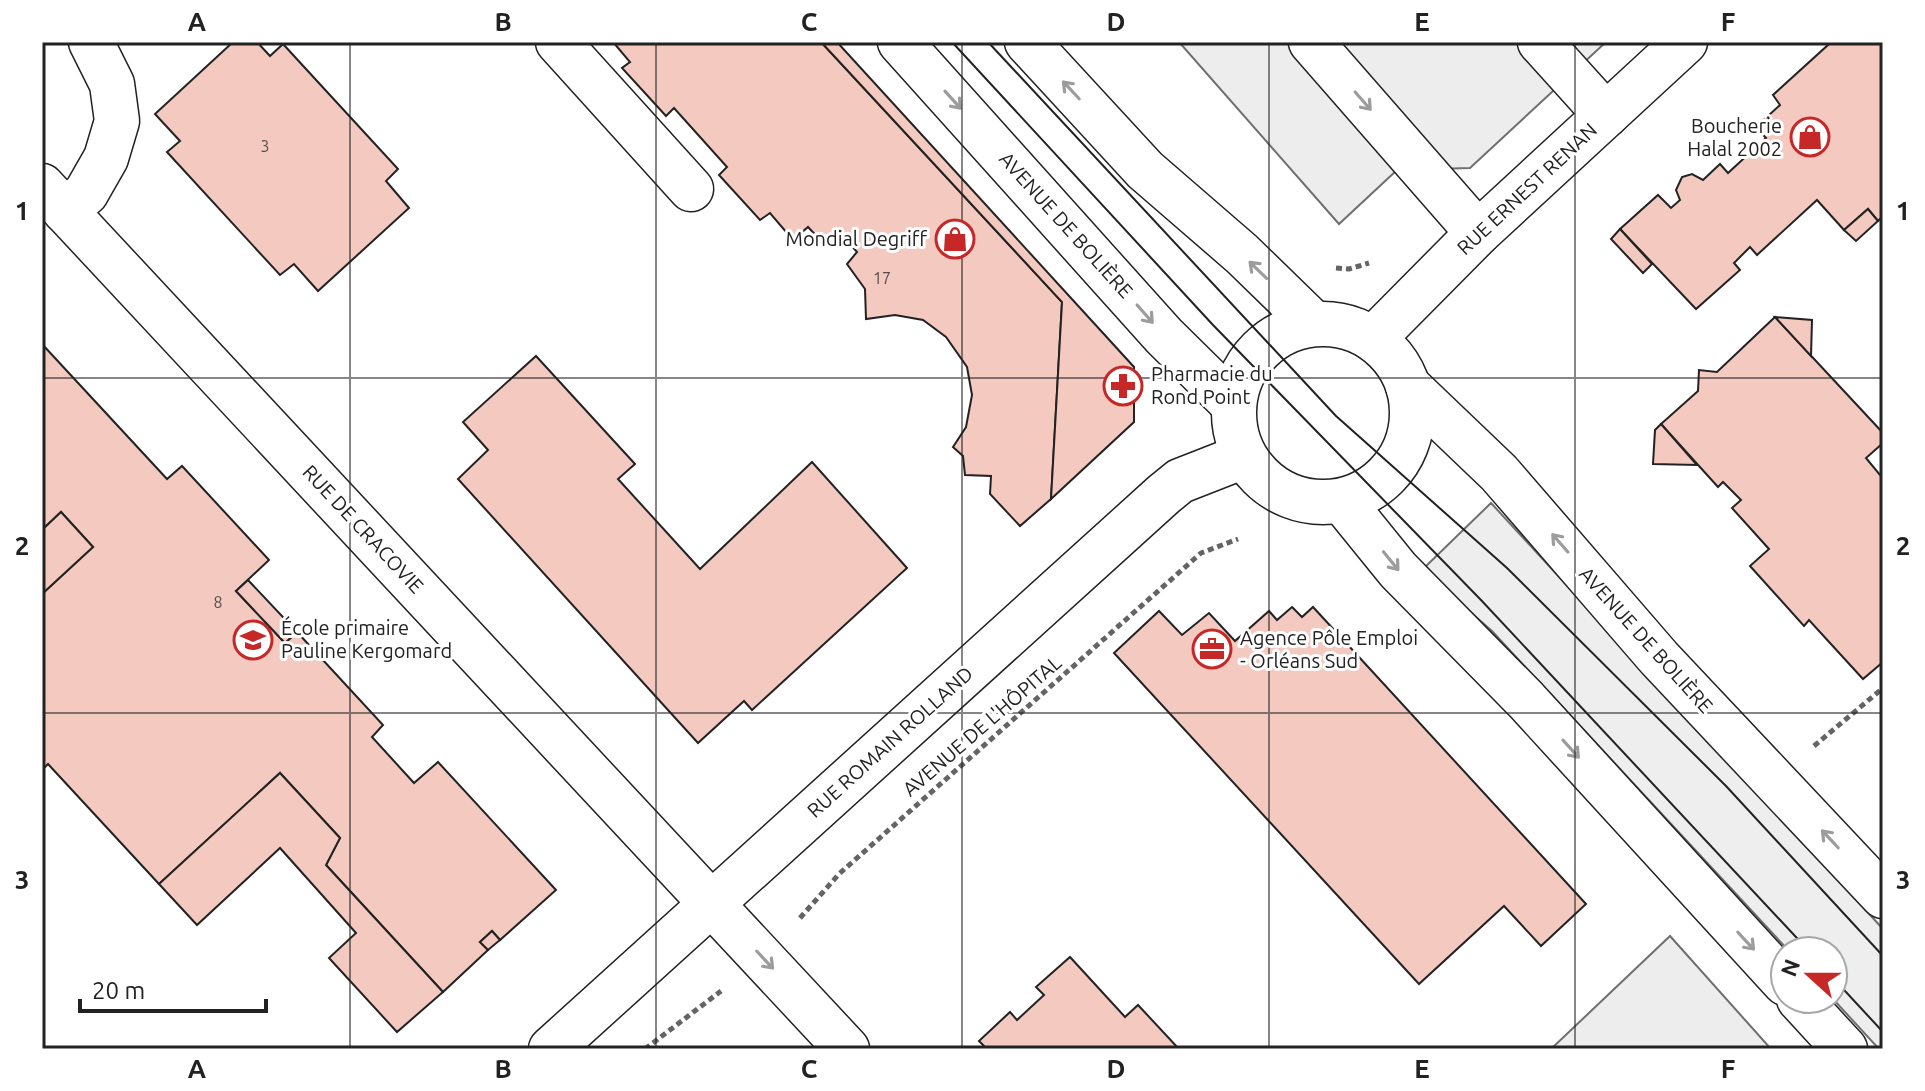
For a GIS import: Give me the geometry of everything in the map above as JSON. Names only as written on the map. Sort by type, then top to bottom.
[{"type":"street","points":[[558,42],[691,189]]},
{"type":"street","name":"AVENUE DE BOLIÈRE","points":[[900,42],[1164,336],[1234,405]]},
{"type":"street","points":[[1027,42],[1145,170],[1242,254],[1314,324]]},
{"type":"street","points":[[1311,42],[1478,233]]},
{"type":"street","points":[[1540,42],[1606,115]]},
{"type":"street","name":"RUE ERNEST RENAN","points":[[1373,339],[1478,233],[1685,42]]},
{"type":"street","points":[[53,198],[86,193],[106,158],[117,121],[112,84],[95,43]]},
{"type":"street","name":"RUE DE CRACOVIE","points":[[53,198],[847,1049]]},
{"type":"street","points":[[1314,324],[1334,324],[1354,329],[1373,339],[1395,360],[1408,386],[1412,415],[1407,445],[1394,467],[1371,488],[1342,501],[1313,503],[1286,495],[1262,479],[1244,456],[1235,432],[1234,405],[1239,381],[1249,362],[1268,342],[1289,330],[1314,324]]},
{"type":"street","name":"AVENUE DE BOLIÈRE","points":[[1408,386],[1499,473],[1659,658],[1883,896]]},
{"type":"street","name":"RUE ROMAIN ROLLAND","points":[[551,1049],[1164,494],[1180,481],[1244,456]]},
{"type":"street","points":[[1342,501],[1398,570],[1526,700],[1769,966]]},
{"type":"street","points":[[1814,1015],[1845,1049]]},
{"type":"path","points":[[1328,267],[1349,269],[1371,262],[1380,254]]},
{"type":"path","name":"AVENUE DE L'HÔPITAL","points":[[794,925],[839,874],[1201,553],[1238,539]]},
{"type":"path","points":[[1774,780],[1883,688]]},
{"type":"path","points":[[645,1049],[731,984]]},
{"type":"shaded area","points":[[1179,42],[1606,42],[1470,168],[1397,170],[1339,224]]},
{"type":"shaded area","points":[[1491,503],[1883,929],[1883,1049],[1879,1049],[1848,1015],[1849,935],[1774,935],[1492,631],[1422,570]]},
{"type":"shaded area","points":[[1670,936],[1771,1049],[1551,1049]]},
{"type":"building","points":[[233,42],[257,42],[270,56],[283,44],[398,169],[386,181],[409,208],[318,291],[294,264],[280,275],[167,152],[180,141],[155,114]]},
{"type":"building","points":[[613,42],[821,42],[1062,302],[1051,499],[1020,526],[990,494],[991,476],[965,475],[963,456],[953,447],[966,427],[972,395],[967,367],[946,337],[923,320],[895,315],[866,319],[865,289],[847,264],[857,252],[838,230],[823,243],[808,227],[793,240],[770,213],[760,220],[719,175],[727,167],[674,108],[666,116],[622,68],[630,62]]},
{"type":"building","points":[[821,42],[837,42],[1134,367],[1134,422],[1051,499],[1062,302]]},
{"type":"building","points":[[1826,42],[1883,42],[1883,216],[1878,221],[1868,209],[1844,230],[1817,200],[1757,255],[1750,247],[1734,263],[1740,270],[1696,309],[1620,229],[1658,195],[1671,208],[1680,200],[1676,190],[1682,177],[1692,174],[1703,180],[1720,164],[1728,173],[1766,138],[1756,127],[1780,105],[1773,95],[1829,44]]},
{"type":"building","points":[[1868,209],[1878,221],[1856,241],[1844,230]]},
{"type":"building","points":[[1620,229],[1652,264],[1643,273],[1611,239]]},
{"type":"building","points":[[1775,317],[1883,433],[1883,443],[1866,458],[1881,476],[1883,662],[1863,679],[1809,620],[1804,626],[1750,566],[1769,549],[1732,508],[1741,500],[1723,482],[1718,487],[1661,424],[1698,391],[1699,370],[1717,372]]},
{"type":"building","points":[[1775,317],[1812,320],[1811,356]]},
{"type":"building","points":[[42,344],[167,479],[182,466],[269,560],[236,591],[285,643],[297,632],[383,725],[372,737],[414,783],[438,762],[556,890],[500,940],[492,931],[480,942],[488,950],[443,992],[326,865],[340,838],[280,773],[159,884],[48,764],[42,770],[42,594],[93,547],[61,512],[42,530]]},
{"type":"building","points":[[536,356],[635,464],[618,479],[700,569],[812,462],[907,568],[752,710],[744,701],[698,743],[458,479],[488,450],[463,422]]},
{"type":"building","points":[[1661,424],[1697,465],[1653,464],[1655,430]]},
{"type":"building","points":[[61,512],[93,547],[42,594],[42,530]]},
{"type":"building","points":[[248,580],[297,632],[285,643],[236,591]]},
{"type":"building","points":[[1292,607],[1302,617],[1313,607],[1586,904],[1541,946],[1504,906],[1419,984],[1114,653],[1159,611],[1182,635],[1209,613],[1235,641],[1269,611],[1277,620]]},
{"type":"building","points":[[280,773],[340,838],[326,865],[443,992],[397,1032],[329,958],[356,933],[280,848],[197,925],[159,884]]},
{"type":"building","points":[[492,931],[500,940],[488,950],[480,942]]},
{"type":"building","points":[[1070,957],[1125,1017],[1138,1005],[1179,1049],[987,1049],[979,1041],[1010,1012],[1017,1020],[1044,995],[1036,987]]},
{"type":"tram line","points":[[952,42],[1213,325],[1481,600],[1794,935]]},
{"type":"tram line","points":[[988,42],[1336,416],[1507,568],[1726,786],[1883,956]]},
{"type":"tram line","points":[[1849,995],[1883,1032]]},
{"type":"place","name":"Boucherie Halal 2002","points":[[1810,137]]},
{"type":"place","name":"Mondial Degriff","points":[[955,239]]},
{"type":"place","name":"Pharmacie du Rond Point","points":[[1123,386]]},
{"type":"place","name":"École primaire Pauline Kergomard","points":[[253,640]]},
{"type":"place","name":"Agence Pôle Emploi - Orléans Sud","points":[[1212,649]]}]
